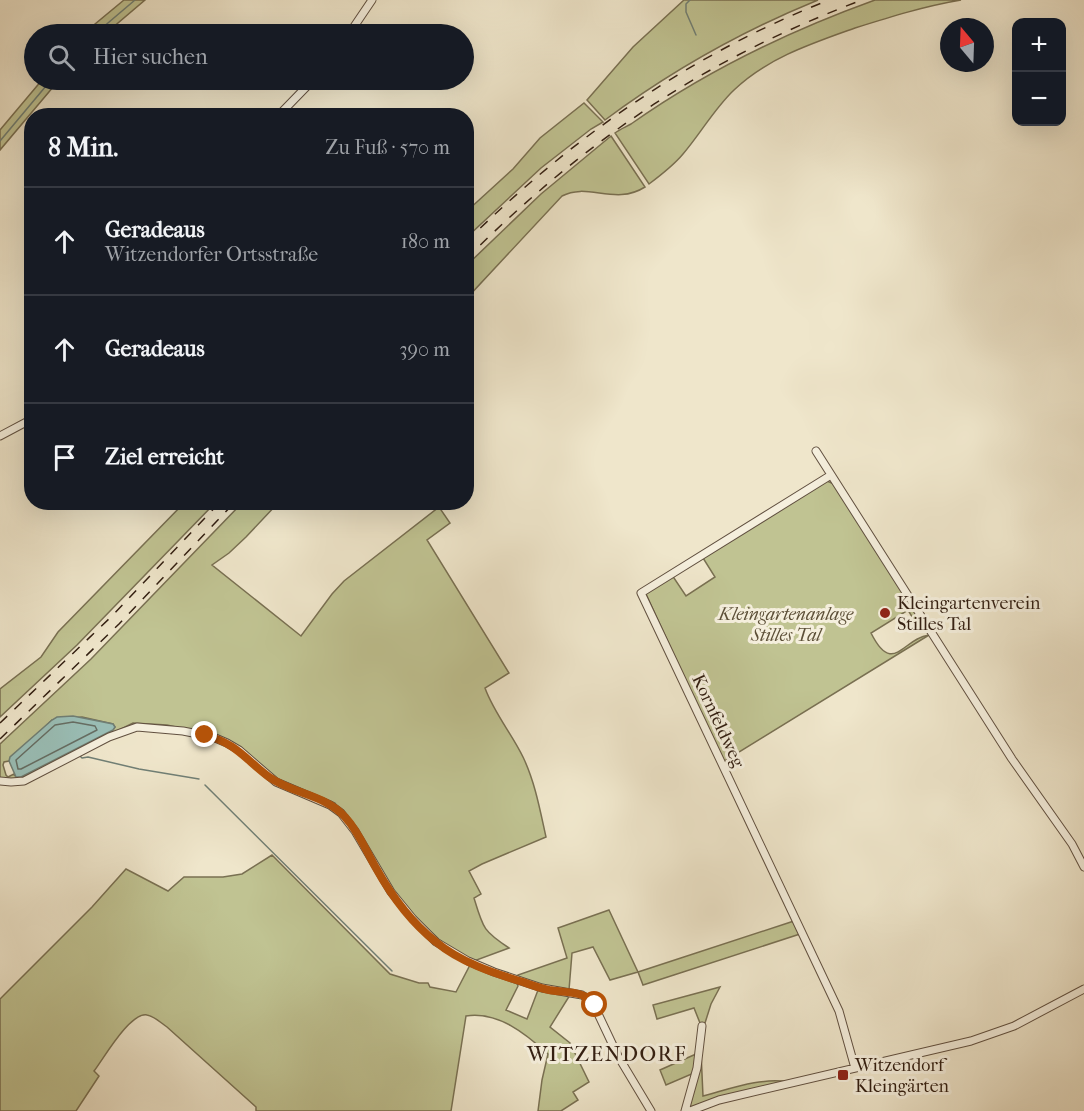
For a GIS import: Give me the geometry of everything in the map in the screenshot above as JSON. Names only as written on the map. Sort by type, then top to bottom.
[{"type":"street","points":[[356,24],[372,0]]},
{"type":"street","points":[[286,108],[303,90]]},
{"type":"street","points":[[0,436],[24,424]]},
{"type":"street","points":[[816,451],[1012,759],[1072,844],[1084,867]]},
{"type":"street","name":"Kornfeldweg","points":[[831,476],[641,592],[839,1011],[855,1068]]},
{"type":"street","points":[[0,781],[24,780],[125,730],[143,727],[205,735],[233,746],[276,782],[330,805],[341,813],[355,831],[391,892],[428,934],[450,952],[468,962],[521,982],[588,998],[595,1005],[618,1056],[651,1111]]},
{"type":"street","points":[[690,1111],[718,1100],[991,1035],[1030,1018],[1084,989]]},
{"type":"street","points":[[685,1111],[697,1068],[702,1026]]},
{"type":"green space","points":[[124,0],[145,0],[117,24],[95,24]]},
{"type":"green space","points":[[684,0],[818,0],[708,53],[655,85],[605,120],[587,100],[633,47]]},
{"type":"green space","points":[[875,0],[961,0],[855,28],[776,60],[734,90],[690,146],[667,170],[649,184],[615,133],[689,87],[749,54],[811,25]]},
{"type":"green space","points":[[34,90],[51,90],[35,108],[24,108],[24,122],[0,150],[0,130]]},
{"type":"green space","points":[[584,103],[603,122],[541,168],[474,230],[474,205],[513,169],[540,138]]},
{"type":"green space","points":[[611,136],[645,187],[623,194],[612,195],[582,191],[562,196],[474,290],[474,258],[541,194]]},
{"type":"green space","name":"Kleingartenanlage Stilles Tal","points":[[827,481],[834,484],[922,623],[917,625],[908,610],[871,633],[879,646],[892,654],[929,635],[723,762],[646,594],[647,591],[672,575],[686,596],[715,577],[703,558]]},
{"type":"green space","points":[[177,510],[208,510],[77,645],[0,717],[0,689],[41,657],[58,632]]},
{"type":"green space","points":[[235,510],[271,510],[229,553],[212,565],[301,636],[344,581],[435,510],[441,510],[450,523],[427,540],[509,673],[485,688],[493,706],[519,748],[531,776],[546,837],[469,871],[481,894],[474,898],[482,923],[489,933],[509,948],[474,961],[444,944],[415,917],[393,890],[335,803],[278,779],[240,747],[221,737],[167,725],[133,723],[17,780],[0,778],[0,744],[91,659]],"holes":[[[82,717],[113,724],[115,727],[16,777],[14,774],[8,777],[6,775],[4,762],[9,761],[52,720]]]},
{"type":"green space","points":[[272,855],[390,974],[419,983],[428,983],[430,987],[456,992],[470,965],[517,983],[518,986],[506,1010],[527,1019],[538,990],[570,995],[550,1027],[570,1043],[589,1082],[573,1092],[578,1100],[561,1111],[538,1111],[548,1054],[511,1026],[478,1015],[466,1016],[451,1111],[256,1111],[256,1107],[167,1027],[147,1015],[140,1016],[133,1021],[118,1037],[94,1071],[99,1076],[76,1111],[0,1111],[0,999],[92,907],[126,869],[168,891],[184,877],[223,877],[242,874]]},
{"type":"green space","points":[[609,910],[638,972],[610,980],[593,947],[572,953],[569,990],[551,988],[518,978],[518,975],[567,958],[558,928]]},
{"type":"green space","points":[[794,921],[800,934],[643,985],[638,972]]},
{"type":"green space","points":[[720,987],[705,1023],[700,1023],[694,1008],[657,1019],[653,1005]]},
{"type":"green space","points":[[701,1052],[703,1096],[757,1082],[789,1082],[718,1097],[689,1108]]},
{"type":"green space","points":[[696,1054],[694,1073],[666,1085],[660,1070]]},
{"type":"water","points":[[73,716],[113,724],[115,727],[21,777],[16,777],[9,761],[10,757],[52,720],[57,717]]},
{"type":"waterway","points":[[107,24],[135,0]]},
{"type":"waterway","points":[[690,0],[686,4],[686,12],[696,35]]},
{"type":"waterway","points":[[28,108],[43,90]]},
{"type":"waterway","points":[[0,141],[24,112]]},
{"type":"waterway","points":[[80,756],[199,779]]},
{"type":"waterway","points":[[205,785],[392,971]]},
{"type":"railway","points":[[474,234],[548,168],[635,102],[729,46],[829,0]]},
{"type":"railway","points":[[474,251],[557,176],[650,107],[750,49],[804,23],[862,0]]},
{"type":"railway","points":[[0,723],[112,616],[212,510]]},
{"type":"railway","points":[[0,739],[119,624],[227,510]]},
{"type":"place","name":"Kleingartenverein Stilles Tal","points":[[885,613]]},
{"type":"place","name":"Witzendorf Kleingärten","points":[[843,1075]]},
{"type":"district","name":"WITZENDORF","points":[[607,1054]]},
{"type":"route","points":[[205,735],[233,746],[276,782],[323,801],[341,813],[355,831],[391,892],[413,919],[436,942],[450,952],[468,962],[521,982],[582,995],[595,1005]]}]
